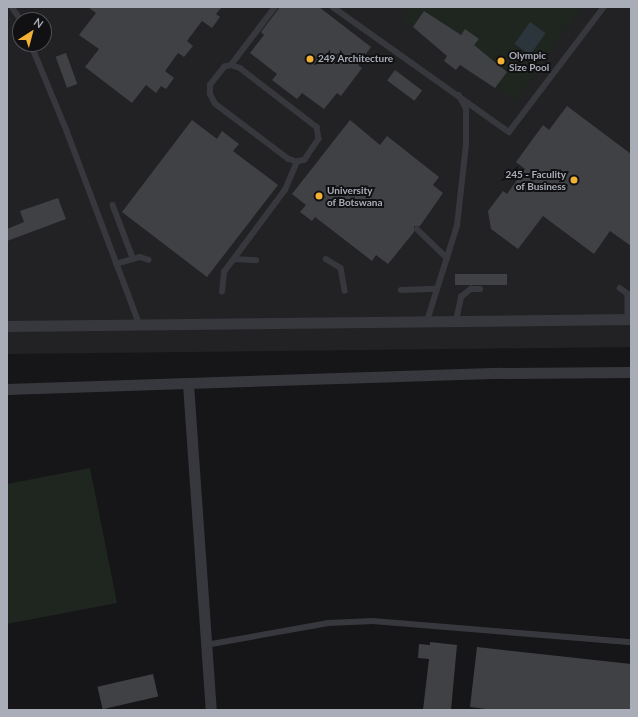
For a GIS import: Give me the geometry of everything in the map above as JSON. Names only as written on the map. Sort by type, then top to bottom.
[{"type":"street","points":[[7,326],[630,319]]},
{"type":"street","points":[[7,389],[500,373],[631,372]]},
{"type":"street","points":[[188,384],[205,645],[212,710]]},
{"type":"lane","points":[[231,65],[275,7]]},
{"type":"lane","points":[[334,7],[457,92],[509,132],[604,7]]},
{"type":"lane","points":[[34,52],[67,131],[140,325]]},
{"type":"lane","points":[[231,65],[240,68],[317,127],[320,134],[317,143],[304,160],[297,162],[288,159],[212,99],[210,85],[224,67],[231,65]]},
{"type":"lane","points":[[427,321],[457,226],[466,144],[466,109],[457,92]]},
{"type":"lane","points":[[222,292],[224,272],[285,190],[297,162]]},
{"type":"lane","points":[[113,206],[133,258]]},
{"type":"lane","points":[[417,229],[447,258]]},
{"type":"lane","points":[[116,264],[133,258],[143,257],[149,260]]},
{"type":"lane","points":[[234,259],[256,260]]},
{"type":"lane","points":[[326,259],[341,268],[345,291]]},
{"type":"lane","points":[[620,288],[628,294],[630,319]]},
{"type":"lane","points":[[401,290],[437,289]]},
{"type":"lane","points":[[456,321],[461,297],[471,289],[480,289]]},
{"type":"lane","points":[[205,645],[328,623],[373,621],[631,642]]},
{"type":"shaded area","name":"University of Botswana","points":[[7,7],[631,7],[631,347],[7,354]]},
{"type":"shaded area","name":"Olympic Size Pool","points":[[411,7],[582,7],[515,101],[402,20]]},
{"type":"shaded area","points":[[530,22],[546,33],[530,55],[515,44]]},
{"type":"shaded area","points":[[90,468],[117,603],[7,624],[7,484]]},
{"type":"building","points":[[88,7],[222,7],[216,14],[220,17],[212,28],[202,21],[187,41],[193,46],[184,57],[178,53],[165,71],[174,78],[166,89],[161,86],[156,93],[146,85],[132,103],[85,67],[99,49],[79,35],[96,13]]},
{"type":"building","name":"249 Architecture","points":[[280,7],[319,7],[371,47],[358,65],[362,68],[341,96],[337,93],[324,109],[302,93],[297,99],[272,80],[277,74],[250,53],[264,35],[261,32]]},
{"type":"building","points":[[424,11],[461,35],[465,29],[479,39],[474,45],[507,72],[495,88],[460,65],[456,70],[444,61],[447,56],[413,27]]},
{"type":"building","points":[[66,53],[77,84],[67,88],[56,57]]},
{"type":"building","points":[[395,70],[422,90],[414,101],[387,80]]},
{"type":"building","name":"245 - Faculity of Business","points":[[567,106],[631,154],[631,246],[610,231],[594,254],[543,216],[518,249],[491,229],[488,211],[503,191],[507,194],[525,169],[516,162],[543,125],[549,130]]},
{"type":"building","points":[[192,120],[217,139],[222,131],[239,144],[233,151],[278,185],[207,277],[122,212]]},
{"type":"building","points":[[350,120],[380,145],[387,136],[439,177],[433,185],[443,193],[420,226],[414,226],[414,232],[388,264],[376,255],[372,261],[315,217],[312,221],[300,212],[306,205],[292,194]]},
{"type":"building","points":[[58,198],[66,219],[7,241],[7,229],[24,222],[20,211]]},
{"type":"building","points":[[455,274],[507,274],[507,285],[455,285]]},
{"type":"building","points":[[430,642],[457,645],[451,710],[423,710],[429,659],[418,658],[419,644],[430,645]]},
{"type":"building","points":[[477,647],[631,664],[631,710],[495,710],[470,707]]},
{"type":"building","points":[[153,674],[158,696],[103,709],[97,687]]},
{"type":"place","name":"249 Architecture","points":[[310,59]]},
{"type":"place","name":"Olympic Size Pool","points":[[501,61]]},
{"type":"place","name":"245 - Faculity of Business","points":[[574,180]]},
{"type":"place","name":"University of Botswana","points":[[319,196]]}]
